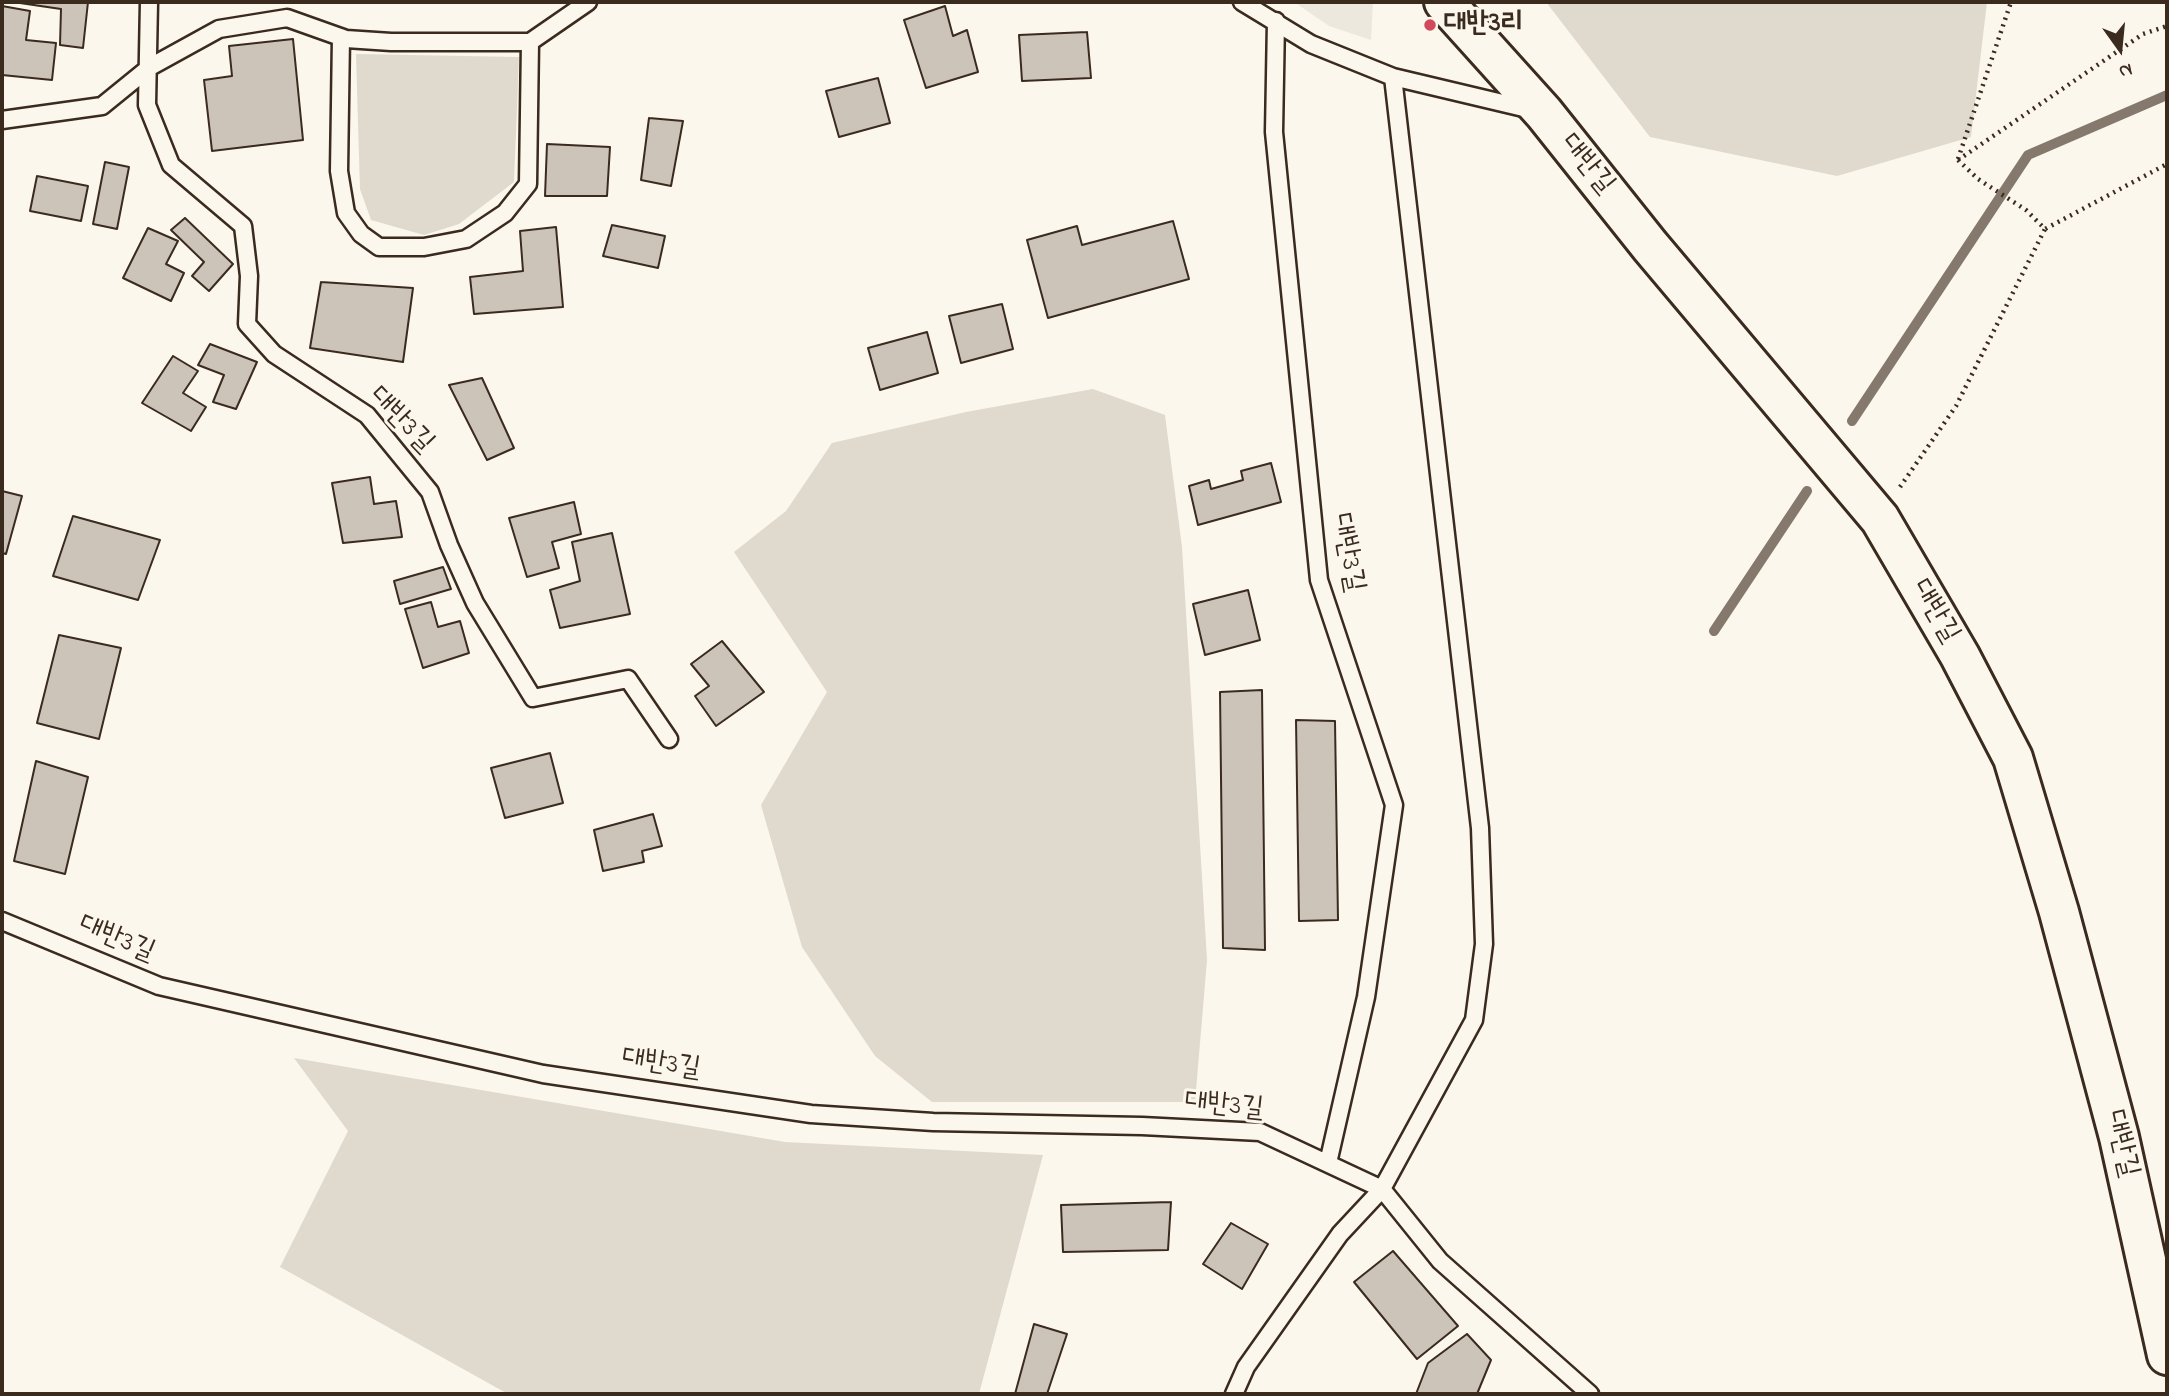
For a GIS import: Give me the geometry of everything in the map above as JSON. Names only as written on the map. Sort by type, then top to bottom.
[{"type":"street","name":"대반길","points":[[1444,2],[1544,113],[1650,246],[1880,519],[1960,656],[2013,758],[2059,912],[2119,1136],[2167,1355]]},
{"type":"lane","name":"대반3길","points":[[149,2],[147,105],[171,165],[243,226],[249,276],[247,324],[274,354],[367,415],[430,492],[449,545],[475,603],[533,698],[628,678],[669,739]]},
{"type":"lane","points":[[2,120],[102,106],[149,67],[219,29],[287,18],[341,37],[391,42],[530,41],[588,2]]},
{"type":"lane","points":[[1242,2],[1311,44],[1393,77],[1544,113]]},
{"type":"lane","name":"대반3길","points":[[1276,21],[1274,132],[1319,580],[1394,805],[1366,997],[1328,1163]]},
{"type":"lane","points":[[341,37],[339,171],[344,202],[346,213],[361,234],[379,247],[424,247],[466,239],[505,212],[528,184],[530,41]]},
{"type":"lane","points":[[1234,1394],[1245,1367],[1340,1234],[1382,1189],[1474,1020],[1484,944],[1480,828],[1393,77]]},
{"type":"lane","name":"대반3길","points":[[2,921],[159,986],[543,1074],[811,1114],[933,1122],[1142,1126],[1260,1132],[1382,1189],[1440,1261],[1590,1394]]},
{"type":"path","points":[[1958,160],[2011,2]]},
{"type":"path","points":[[1958,160],[2143,34],[2167,26]]},
{"type":"path","points":[[1958,160],[1978,178],[2026,210],[2045,229]]},
{"type":"path","points":[[1880,519],[1956,406],[2045,229],[2167,164]]},
{"type":"shaded area","points":[[1294,2],[1373,2],[1371,40],[1329,26]]},
{"type":"shaded area","points":[[1546,2],[1987,2],[1971,137],[1837,176],[1650,137]]},
{"type":"shaded area","points":[[356,54],[519,57],[514,182],[459,224],[424,235],[371,220],[360,189]]},
{"type":"shaded area","points":[[1093,389],[1165,415],[1182,547],[1207,960],[1195,1102],[932,1102],[875,1056],[802,947],[761,805],[827,692],[734,552],[786,511],[832,443],[966,412]]},
{"type":"shaded area","points":[[294,1058],[785,1142],[1043,1155],[979,1394],[508,1394],[280,1267],[348,1131]]},
{"type":"building","points":[[13,2],[88,2],[83,48],[60,45],[61,9]]},
{"type":"building","points":[[2,6],[30,11],[26,40],[56,43],[52,80],[2,75]]},
{"type":"building","points":[[945,6],[953,36],[967,30],[978,72],[926,88],[904,20]]},
{"type":"building","points":[[1087,32],[1091,78],[1022,81],[1019,35]]},
{"type":"building","points":[[293,39],[303,140],[212,151],[204,80],[232,76],[229,46]]},
{"type":"building","points":[[878,78],[890,123],[839,137],[826,91]]},
{"type":"building","points":[[649,118],[683,121],[671,186],[641,180]]},
{"type":"building","points":[[547,144],[610,147],[607,196],[545,196]]},
{"type":"building","points":[[105,162],[129,167],[117,229],[93,224]]},
{"type":"building","points":[[37,176],[88,186],[81,221],[30,211]]},
{"type":"building","points":[[185,218],[233,264],[209,291],[192,276],[204,262],[171,230]]},
{"type":"building","points":[[1173,221],[1189,279],[1048,318],[1027,240],[1077,226],[1082,245]]},
{"type":"building","points":[[612,225],[665,236],[658,268],[603,256]]},
{"type":"building","points":[[556,227],[563,307],[474,314],[470,277],[523,271],[520,231]]},
{"type":"building","points":[[148,228],[178,241],[166,264],[184,273],[171,301],[123,278]]},
{"type":"building","points":[[321,282],[413,288],[403,362],[310,348]]},
{"type":"building","points":[[1002,304],[1013,349],[961,363],[949,316]]},
{"type":"building","points":[[927,332],[938,373],[880,390],[868,348]]},
{"type":"building","points":[[210,344],[257,362],[236,409],[213,402],[224,375],[198,365]]},
{"type":"building","points":[[173,356],[198,371],[183,393],[206,407],[191,431],[142,403]]},
{"type":"building","points":[[482,378],[514,448],[487,460],[449,385]]},
{"type":"building","points":[[1271,463],[1281,502],[1198,525],[1189,486],[1209,480],[1211,489],[1243,480],[1241,471]]},
{"type":"building","points":[[370,477],[374,504],[396,501],[402,537],[343,543],[332,483]]},
{"type":"building","points":[[2,491],[22,496],[6,554],[2,553]]},
{"type":"building","points":[[574,502],[581,534],[552,542],[559,568],[527,577],[509,518]]},
{"type":"building","points":[[73,516],[160,540],[138,600],[53,576]]},
{"type":"building","points":[[612,533],[630,614],[560,628],[550,590],[580,581],[572,542]]},
{"type":"building","points":[[443,567],[451,589],[400,604],[394,581]]},
{"type":"building","points":[[1248,590],[1260,640],[1205,655],[1193,604]]},
{"type":"building","points":[[431,602],[438,627],[460,621],[469,653],[423,668],[405,609]]},
{"type":"building","points":[[59,635],[121,648],[99,739],[37,723]]},
{"type":"building","points":[[722,641],[764,692],[716,726],[695,696],[709,686],[691,664]]},
{"type":"building","points":[[1262,690],[1265,950],[1223,948],[1220,692]]},
{"type":"building","points":[[1296,720],[1335,721],[1338,920],[1299,921]]},
{"type":"building","points":[[550,753],[563,803],[505,818],[491,768]]},
{"type":"building","points":[[36,761],[88,777],[65,874],[14,861]]},
{"type":"building","points":[[653,814],[662,846],[642,851],[644,862],[603,871],[594,830]]},
{"type":"building","points":[[1171,1202],[1168,1250],[1063,1252],[1061,1205]]},
{"type":"building","points":[[1231,1223],[1268,1244],[1242,1289],[1203,1264]]},
{"type":"building","points":[[1393,1251],[1458,1326],[1417,1359],[1354,1282]]},
{"type":"building","points":[[1034,1324],[1067,1334],[1047,1394],[1015,1394]]},
{"type":"building","points":[[1467,1334],[1491,1360],[1477,1394],[1416,1394],[1428,1363]]},
{"type":"waterway","points":[[1852,421],[2028,155],[2167,95]]},
{"type":"waterway","points":[[1714,631],[1807,491]]},
{"type":"place","name":"대반3리","points":[[1430,25]]}]
